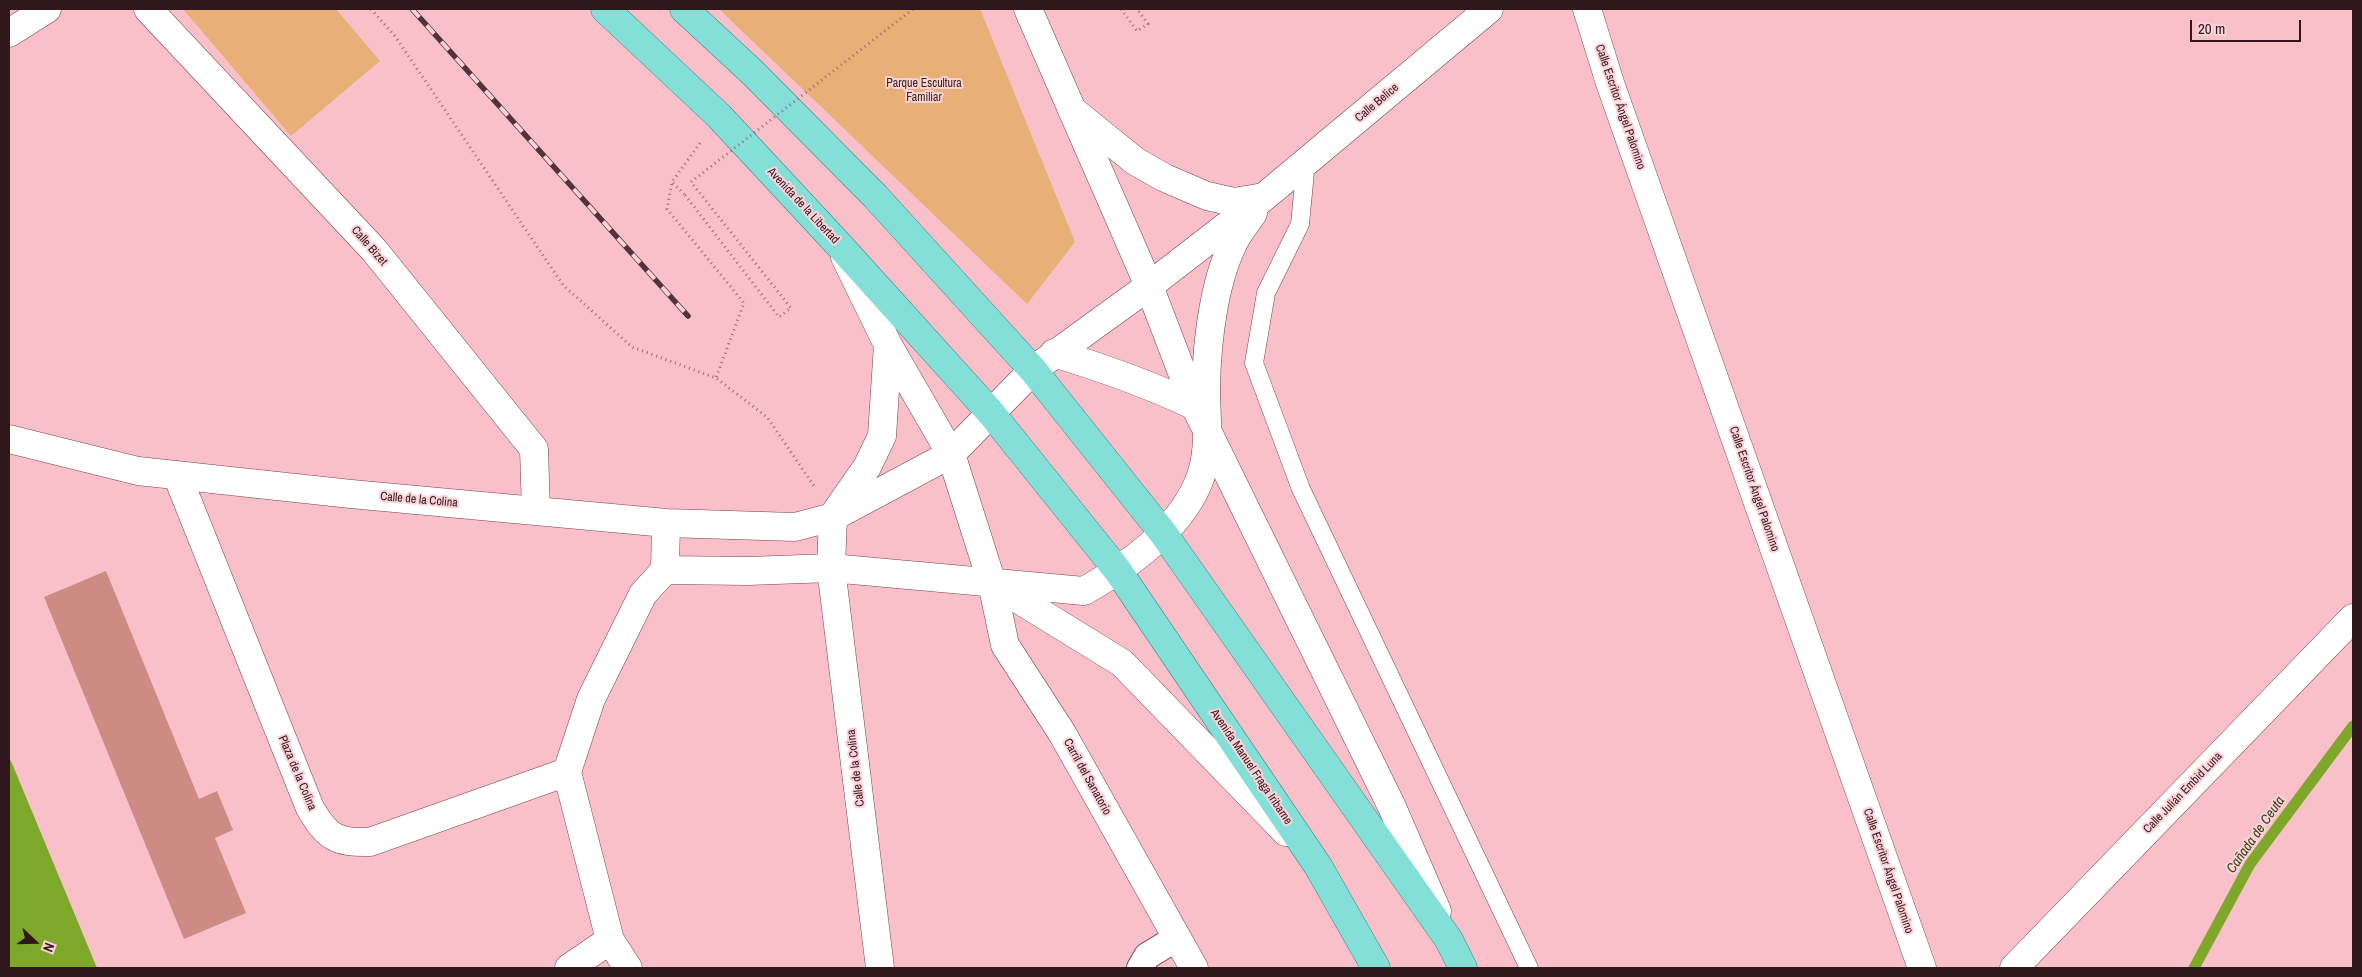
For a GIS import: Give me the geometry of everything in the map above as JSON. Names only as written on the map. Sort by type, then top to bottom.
[{"type":"main road","name":"Avenida de la Libertad","points":[[605,9],[719,116],[840,246],[992,413],[1118,571]]},
{"type":"main road","points":[[684,9],[752,72],[875,196],[1033,370],[1163,533],[1449,940],[1463,968]]},
{"type":"main road","name":"Avenida Manuel Fraga Iribarne","points":[[1118,571],[1318,866],[1376,968]]},
{"type":"street","points":[[9,33],[47,9]]},
{"type":"street","name":"Calle Bizet","points":[[148,9],[374,250],[534,449],[536,511]]},
{"type":"street","points":[[1028,9],[1149,286],[1195,406],[1392,807],[1449,940]]},
{"type":"street","name":"Calle Belice","points":[[1033,370],[1149,286],[1264,197],[1489,9]]},
{"type":"street","name":"Calle Escritor Ángel Palomino","points":[[1587,9],[1614,92],[1922,968]]},
{"type":"street","points":[[1072,110],[1135,162],[1165,178],[1207,196],[1234,202],[1264,197]]},
{"type":"street","name":"Calle Belice","points":[[1209,434],[1206,387],[1214,307],[1223,271],[1236,239],[1264,197]]},
{"type":"street","name":"Carril del Sanatorio","points":[[840,246],[888,345],[951,454],[992,583],[1005,645],[1062,733],[1194,968]]},
{"type":"street","points":[[832,517],[867,467],[882,436],[888,345]]},
{"type":"street","points":[[1054,353],[1125,375],[1195,406]]},
{"type":"street","name":"Calle de la Colina","points":[[9,439],[138,471],[666,523],[795,527],[832,517],[951,454],[1033,370]]},
{"type":"street","points":[[665,570],[748,571],[831,568],[1084,591],[1118,571],[1163,533],[1184,509],[1203,470],[1209,434]]},
{"type":"street","name":"Plaza de la Colina","points":[[177,475],[310,808],[323,830],[347,843],[370,842],[567,772]]},
{"type":"street","name":"Calle de la Colina","points":[[832,517],[831,568],[880,968]]},
{"type":"street","points":[[628,968],[610,940],[567,772],[590,699],[643,594],[665,570],[666,523]]},
{"type":"street","points":[[992,583],[1122,663],[1318,866]]},
{"type":"street","name":"Calle Julián Embid Luna","points":[[2014,968],[2353,618]]},
{"type":"street","points":[[1140,968],[1146,956],[1177,938]]},
{"type":"street","points":[[569,968],[610,940]]},
{"type":"lane","points":[[1306,162],[1300,224],[1266,293],[1254,363],[1301,488],[1529,968]]},
{"type":"path","points":[[370,9],[395,36],[563,285],[632,346],[716,378],[767,417],[800,465],[832,517]]},
{"type":"path","points":[[672,182],[685,195],[779,318],[791,308],[692,182],[913,9]]},
{"type":"path","points":[[1121,9],[1137,31],[1148,24],[1137,9]]},
{"type":"path","points":[[716,378],[744,303],[667,208],[672,182],[719,116]]},
{"type":"green space","points":[[183,9],[336,9],[380,61],[291,136]]},
{"type":"green space","name":"Parque Escultura Familiar","points":[[719,9],[980,9],[1075,242],[1027,304]]},
{"type":"shaded area","points":[[9,759],[11,761],[97,968],[9,968]]},
{"type":"building","points":[[106,571],[199,799],[217,791],[233,830],[215,838],[246,913],[184,939],[44,597]]},
{"type":"waterway","name":"Cañada de Ceuta","points":[[2194,968],[2250,864],[2353,726]]},
{"type":"railway","points":[[412,9],[688,316]]}]
